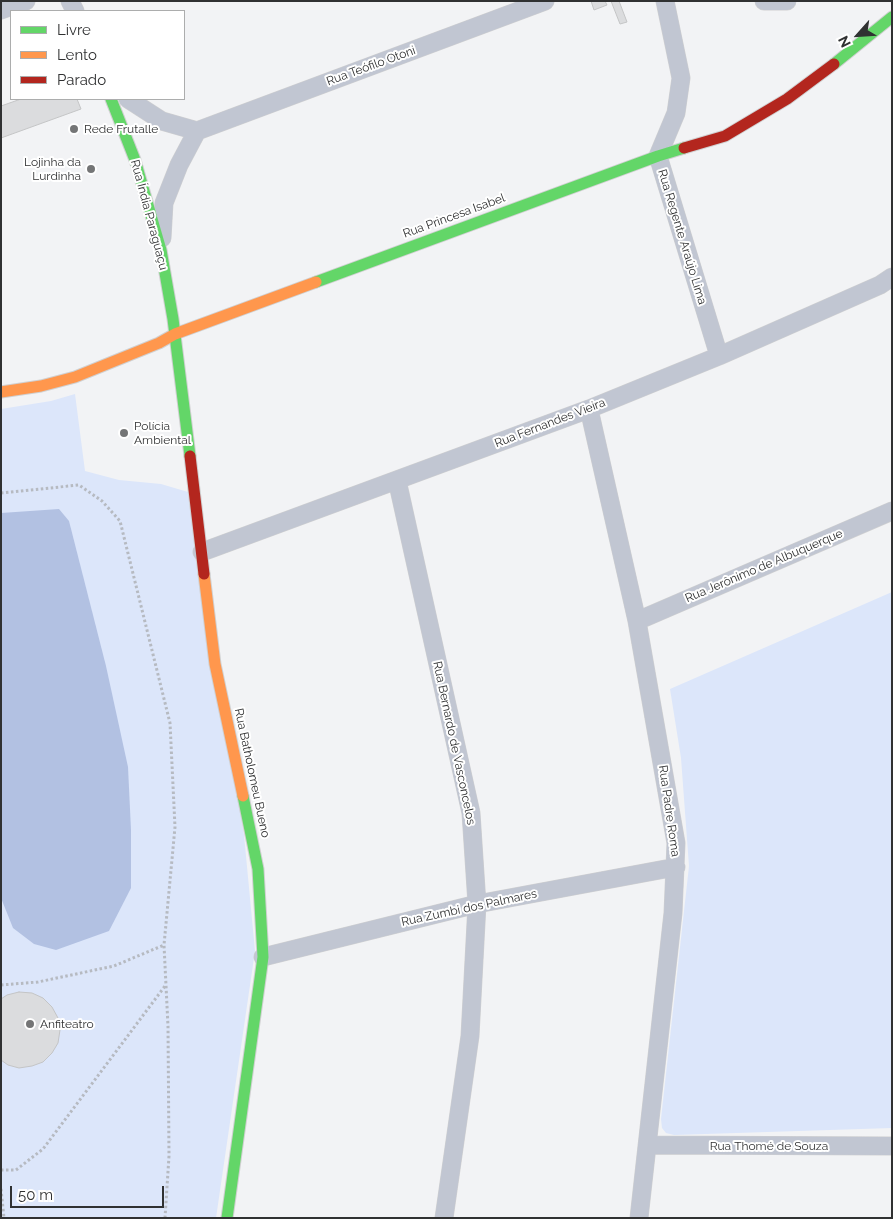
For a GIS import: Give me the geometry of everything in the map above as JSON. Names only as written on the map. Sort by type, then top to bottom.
[{"type":"street","points":[[1,10],[26,1]]},
{"type":"street","name":"Rua Teófilo Otoni","points":[[198,131],[545,1]]},
{"type":"street","name":"Rua Regente Araújo Lima","points":[[665,1],[681,78],[676,113],[658,156],[719,356]]},
{"type":"street","points":[[764,1],[787,1]]},
{"type":"street","name":"Rua Princesa Isabel","points":[[1,392],[41,386],[75,376],[159,343],[175,334],[658,156],[725,136],[788,99],[892,17]]},
{"type":"street","name":"Rua Índia Paraguaçu","points":[[111,100],[136,160],[161,250],[175,334]]},
{"type":"street","points":[[130,100],[162,120],[198,131],[179,165],[164,203],[161,250]]},
{"type":"street","name":"Rua Fernandes Vieira","points":[[202,552],[589,409],[719,356],[880,285],[892,277]]},
{"type":"street","name":"Rua Batholomeu Bueno","points":[[175,334],[215,664],[258,869],[263,957],[226,1218]]},
{"type":"street","name":"Rua Padre Roma","points":[[589,409],[637,621],[676,844],[672,923],[639,1218]]},
{"type":"street","name":"Rua Bernardo de Vasconcelos","points":[[397,480],[471,814],[477,904],[470,1036],[444,1218]]},
{"type":"street","name":"Rua Jerônimo de Albuquerque","points":[[637,621],[892,511]]},
{"type":"street","name":"Rua Zumbi dos Palmares","points":[[263,957],[477,904],[676,867]]},
{"type":"street","name":"Rua Thomé de Souza","points":[[647,1145],[892,1146]]},
{"type":"path","points":[[1,493],[79,485],[102,500],[120,521],[170,724],[176,827],[164,945],[168,1026],[169,1156],[165,1218]]},
{"type":"path","points":[[1,985],[38,982],[114,966],[164,945]]},
{"type":"path","points":[[1,1170],[16,1170],[43,1149],[166,986]]},
{"type":"path","points":[[1,1189],[3,1215]]},
{"type":"shaded area","points":[[75,394],[85,471],[119,480],[161,484],[188,492],[244,835],[255,951],[216,1218],[1,1218],[1,409],[51,401]]},
{"type":"shaded area","points":[[892,592],[892,1128],[674,1135],[666,1133],[662,1128],[661,1119],[689,866],[681,758],[670,689]]},
{"type":"water","points":[[59,509],[69,521],[106,666],[128,767],[131,888],[109,931],[56,950],[34,944],[13,928],[1,898],[1,513]]},
{"type":"building","points":[[591,1],[605,1],[607,5],[594,10]]},
{"type":"building","points":[[611,1],[619,1],[627,22],[620,24]]},
{"type":"building","points":[[18,100],[77,100],[81,109],[1,138],[1,106]]},
{"type":"building","name":"Anfiteatro","points":[[19,992],[32,993],[43,998],[52,1007],[58,1018],[60,1030],[58,1043],[43,1062],[19,1068],[8,1065],[1,1060],[1,999],[7,995]]},
{"type":"traffic: fast","points":[[834,64],[892,17]]},
{"type":"traffic: fast","points":[[111,100],[135,160],[161,250],[173,319],[190,456]]},
{"type":"traffic: fast","points":[[316,282],[684,148]]},
{"type":"traffic: fast","points":[[227,1218],[263,957],[258,869],[243,796]]},
{"type":"traffic: slow","points":[[1,392],[41,386],[75,377],[159,343],[175,334],[316,282]]},
{"type":"traffic: slow","points":[[204,574],[215,664],[243,796]]},
{"type":"traffic: jam","points":[[684,148],[725,136],[787,99],[834,64]]},
{"type":"traffic: jam","points":[[190,456],[204,574]]},
{"type":"place","name":"Rede Frutalle","points":[[74,129]]},
{"type":"place","name":"Lojinha da Lurdinha","points":[[91,169]]},
{"type":"place","name":"Polícia Ambiental","points":[[124,433]]},
{"type":"place","name":"Anfiteatro","points":[[30,1024]]}]
